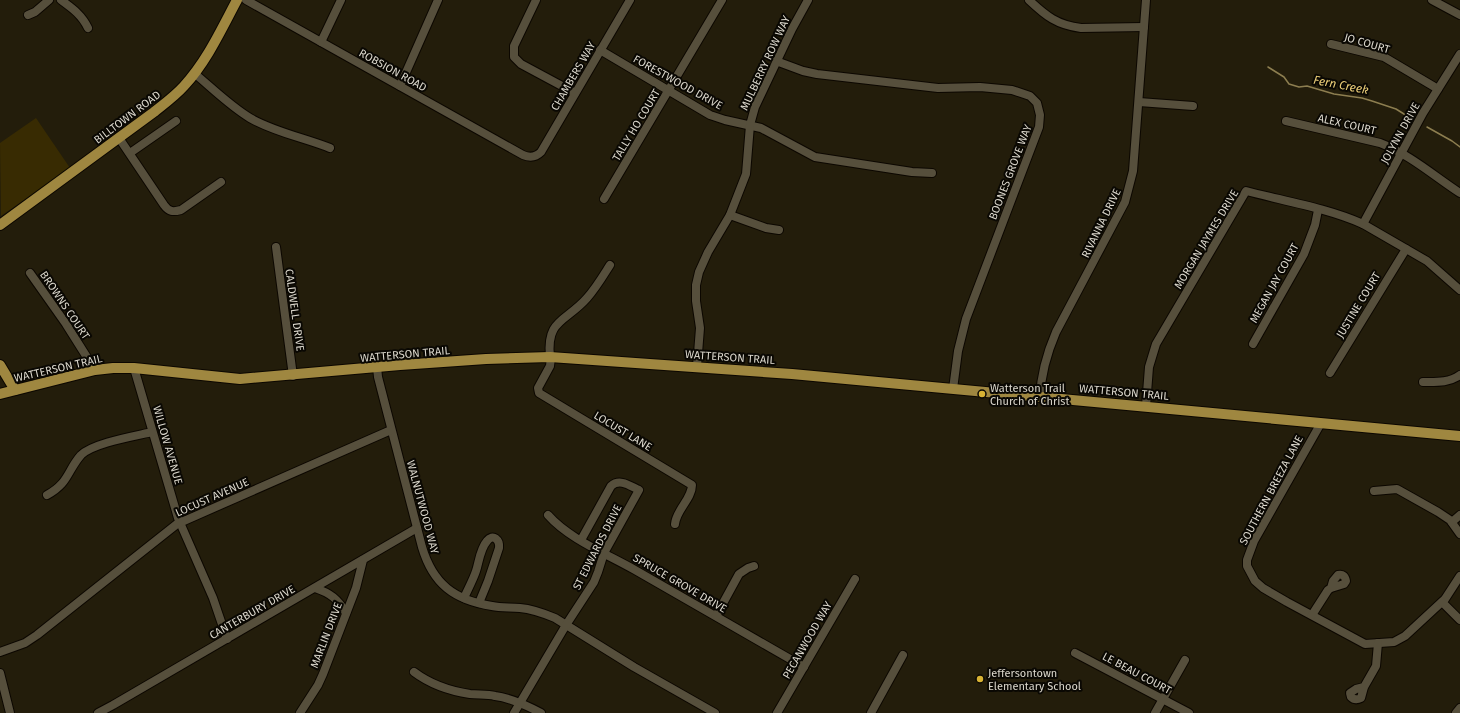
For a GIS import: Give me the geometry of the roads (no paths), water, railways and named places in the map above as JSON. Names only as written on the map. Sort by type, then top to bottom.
[{"type":"main road","name":"BILLTOWN ROAD","points":[[0,225],[174,96],[194,73],[209,52],[237,0]]},
{"type":"main road","name":"WATTERSON TRAIL","points":[[0,394],[95,370],[113,368],[134,368],[228,379],[252,379],[377,367],[486,359],[550,357],[788,373],[1460,436]]},
{"type":"main road","points":[[0,365],[15,390]]},
{"type":"street","points":[[28,15],[35,12],[49,0]]},
{"type":"street","points":[[61,0],[78,13],[88,28]]},
{"type":"street","name":"ROBSION ROAD","points":[[246,0],[523,156],[530,158]]},
{"type":"street","points":[[321,42],[341,0]]},
{"type":"street","points":[[400,86],[438,0]]},
{"type":"street","points":[[536,0],[514,46],[514,57],[521,64],[575,93]]},
{"type":"street","name":"CHAMBERS WAY","points":[[530,158],[541,152],[630,0]]},
{"type":"street","name":"TALLY HO COURT","points":[[604,199],[722,0]]},
{"type":"street","name":"MULBERRY ROW WAY","points":[[697,366],[700,328],[696,301],[697,278],[704,259],[730,215],[746,174],[750,125],[755,107],[776,61],[808,0]]},
{"type":"street","points":[[1029,0],[1055,21],[1071,26],[1081,28],[1144,27]]},
{"type":"street","name":"RIVANNA DRIVE","points":[[1040,397],[1042,376],[1046,359],[1056,332],[1114,224],[1128,194],[1133,171],[1146,0]]},
{"type":"street","points":[[1432,0],[1460,15]]},
{"type":"street","name":"JO COURT","points":[[1331,44],[1384,57],[1438,89]]},
{"type":"street","name":"FORESTWOOD DRIVE","points":[[600,50],[710,115],[761,128],[816,157],[912,172],[932,172]]},
{"type":"street","name":"JOLYNN DRIVE","points":[[1363,224],[1401,153],[1460,54]]},
{"type":"street","name":"BOONES GROVE WAY","points":[[776,61],[803,71],[817,74],[938,88],[980,87],[1012,90],[1030,96],[1037,103],[1040,115],[1039,127],[966,319],[958,351],[953,389]]},
{"type":"street","points":[[194,73],[250,118],[262,124],[330,148]]},
{"type":"street","points":[[1139,102],[1193,106]]},
{"type":"street","points":[[130,153],[176,121]]},
{"type":"street","name":"ALEX COURT","points":[[1286,121],[1380,143],[1401,153],[1442,180],[1460,194]]},
{"type":"street","points":[[119,138],[169,211],[175,212],[181,210],[221,182]]},
{"type":"street","name":"MORGAN JAYMES DRIVE","points":[[1146,406],[1149,367],[1156,344],[1246,191],[1352,219],[1363,224],[1427,261],[1460,290]]},
{"type":"street","name":"MEGAN JAY COURT","points":[[1254,344],[1304,254],[1315,225],[1318,210]]},
{"type":"street","points":[[730,215],[766,228],[779,230]]},
{"type":"street","name":"CALDWELL DRIVE","points":[[276,247],[293,376]]},
{"type":"street","name":"JUSTINE COURT","points":[[1330,373],[1406,249]]},
{"type":"street","points":[[550,357],[548,346],[550,336],[556,324],[586,299],[610,265]]},
{"type":"street","name":"BROWNS COURT","points":[[30,273],[95,370]]},
{"type":"street","name":"LOCUST LANE","points":[[550,357],[550,366],[538,388],[539,393],[692,485],[691,493],[675,519],[675,524]]},
{"type":"street","name":"WALNUTWOOD WAY","points":[[377,367],[391,430],[424,556],[433,574],[446,588],[479,604],[536,611],[555,618],[634,667],[715,713]]},
{"type":"street","name":"WILLOW AVENUE","points":[[134,368],[180,523],[213,598],[227,639]]},
{"type":"street","points":[[1423,382],[1439,382],[1455,379],[1460,376]]},
{"type":"street","name":"SOUTHERN BREEZA LANE","points":[[1321,423],[1254,541],[1247,560],[1247,566],[1255,581],[1263,588],[1365,644],[1394,642],[1405,636],[1442,602],[1460,576]]},
{"type":"street","name":"LOCUST AVENUE","points":[[0,652],[25,643],[37,635],[180,523],[391,430]]},
{"type":"street","points":[[48,495],[68,478],[81,455],[87,450],[100,445],[152,432]]},
{"type":"street","name":"ST EDWARDS DRIVE","points":[[514,713],[594,582],[604,553],[639,490],[621,482],[614,482],[581,540]]},
{"type":"street","points":[[1374,491],[1397,489],[1438,512],[1452,522],[1460,534]]},
{"type":"street","name":"SPRUCE GROVE DRIVE","points":[[548,515],[581,540],[804,667]]},
{"type":"street","points":[[1452,522],[1460,515]]},
{"type":"street","name":"CANTERBURY DRIVE","points":[[98,713],[417,528]]},
{"type":"street","points":[[464,598],[476,572],[486,542],[490,538],[494,537],[498,539],[500,544],[479,604]]},
{"type":"street","name":"MARLIN DRIVE","points":[[300,713],[318,685],[356,588],[363,560]]},
{"type":"street","points":[[716,616],[739,574],[754,566]]},
{"type":"street","name":"PECANWOOD WAY","points":[[777,713],[855,579]]},
{"type":"street","points":[[315,588],[325,591],[336,598],[346,613]]},
{"type":"street","points":[[1312,616],[1326,593],[1331,588]]},
{"type":"street","points":[[1442,602],[1460,620]]},
{"type":"street","points":[[1364,687],[1376,666],[1378,643]]},
{"type":"street","name":"LE BEAU COURT","points":[[1075,653],[1189,713]]},
{"type":"street","points":[[872,713],[904,656]]},
{"type":"street","points":[[1155,713],[1185,660]]},
{"type":"street","points":[[414,672],[436,685],[454,691],[495,696],[520,703],[540,713]]},
{"type":"street","points":[[0,673],[10,713]]},
{"type":"street","points":[[1456,713],[1460,708]]},
{"type":"waterway","name":"Fern Creek","points":[[1268,67],[1284,77],[1289,84],[1299,87],[1307,86],[1334,94],[1362,98],[1396,109],[1412,119]]},
{"type":"waterway","name":"Fern Creek","points":[[1427,127],[1460,147]]},
{"type":"place","name":"Watterson Trail Church of Christ","points":[[982,394]]},
{"type":"place","name":"Jeffersontown Elementary School","points":[[980,679]]}]
